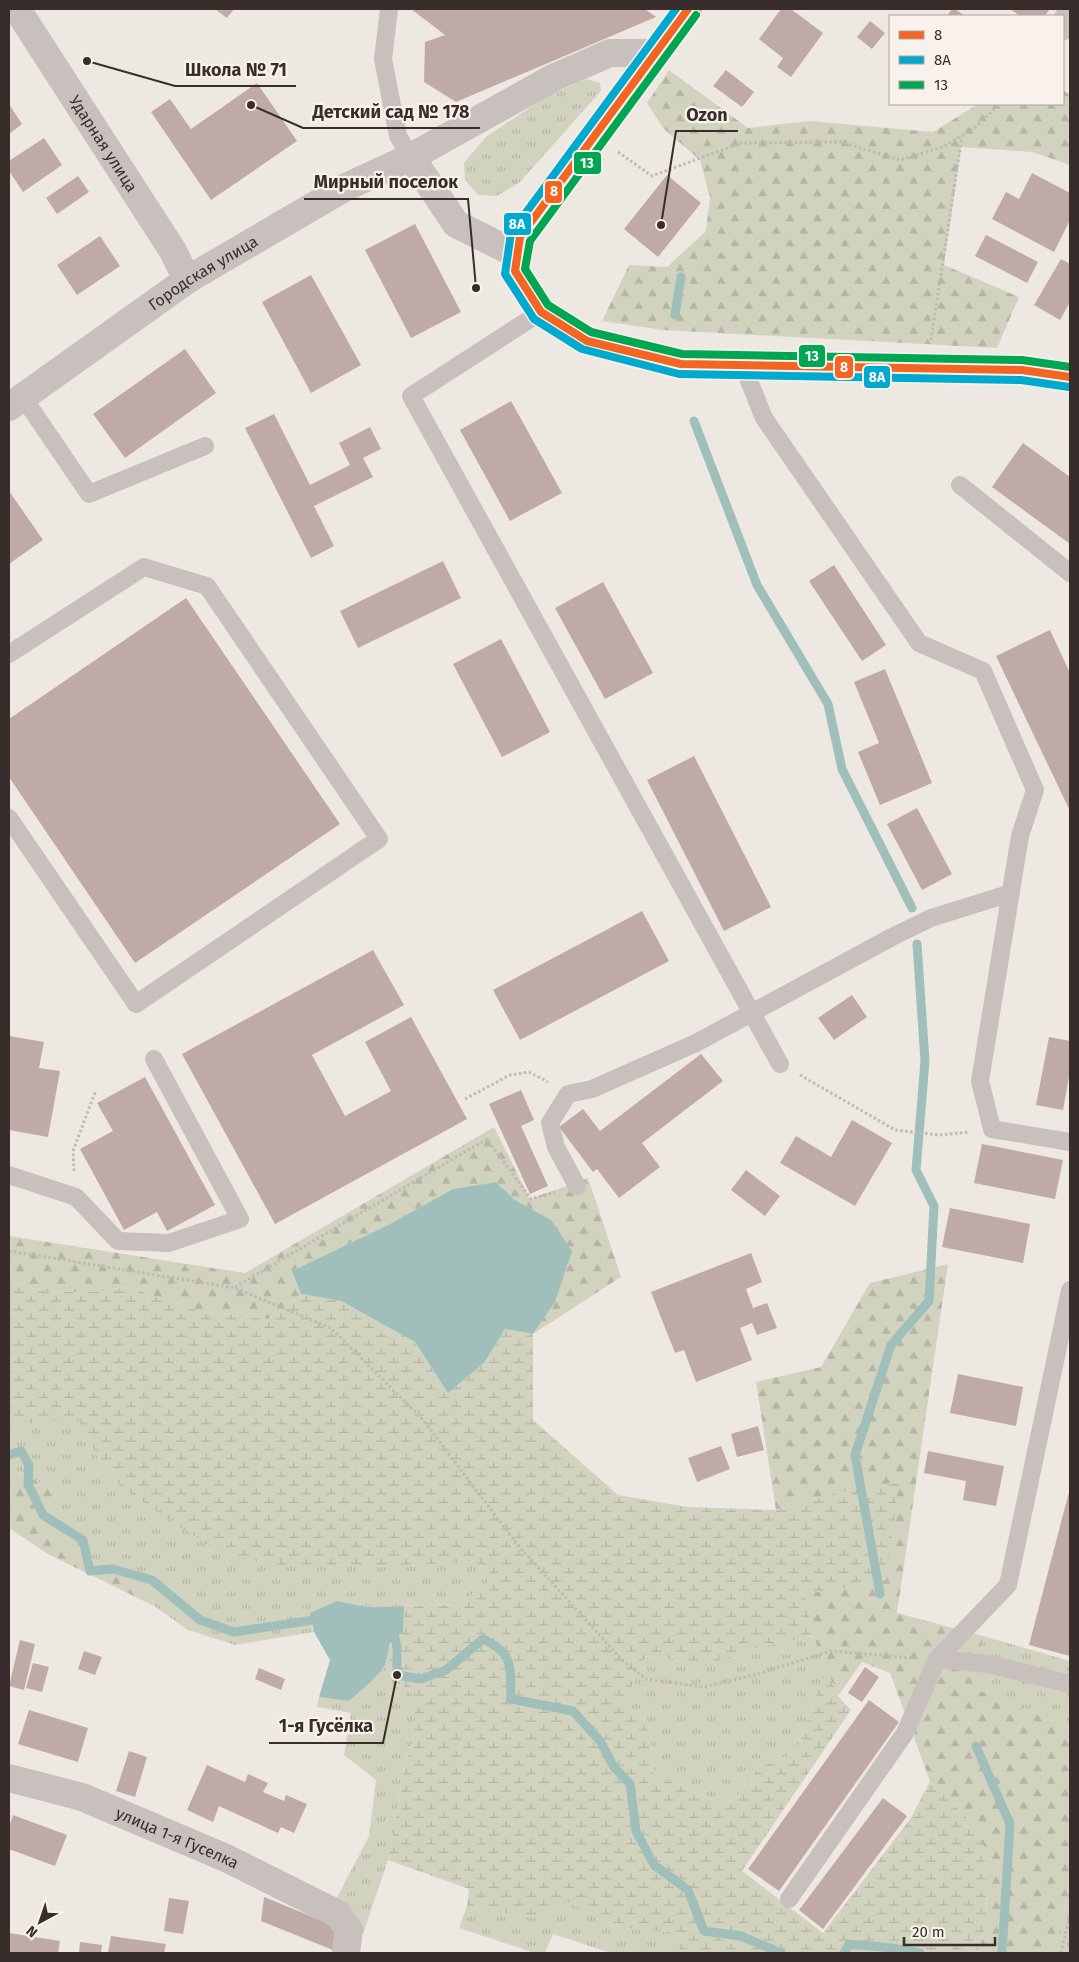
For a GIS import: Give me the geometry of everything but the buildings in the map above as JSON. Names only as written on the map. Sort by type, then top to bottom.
[{"type":"main road","points":[[688,9],[520,237],[515,272],[541,312],[587,341],[681,364],[1022,370],[1070,377]]},
{"type":"street","name":"Ударная улица","points":[[17,9],[173,251],[187,280]]},
{"type":"street","name":"Городская улица","points":[[16,402],[187,280],[346,187],[411,157],[553,78],[610,53],[656,53]]},
{"type":"street","points":[[411,157],[456,224],[518,255]]},
{"type":"street","name":"улица 1-я Гуселка","points":[[9,1778],[82,1798],[226,1858],[338,1914],[349,1930],[346,1953]]},
{"type":"lane","points":[[389,9],[383,59],[398,136],[411,157]]},
{"type":"lane","points":[[541,312],[411,396],[780,1064]]},
{"type":"lane","points":[[743,366],[764,418],[919,643],[983,670],[1035,790],[1020,836],[980,1081],[992,1129],[1070,1142]]},
{"type":"lane","points":[[16,402],[88,494],[205,446]]},
{"type":"lane","points":[[960,485],[1070,573]]},
{"type":"lane","points":[[9,654],[144,567],[207,586],[380,839],[136,1004],[9,818]]},
{"type":"lane","points":[[577,1186],[556,1147],[550,1123],[568,1094],[601,1085],[696,1043],[923,922],[1011,893]]},
{"type":"lane","points":[[9,1175],[76,1197],[118,1241],[169,1243],[240,1220],[154,1059]]},
{"type":"lane","points":[[789,1899],[904,1733],[937,1659],[1008,1585],[1070,1290]]},
{"type":"lane","points":[[937,1659],[988,1664],[1070,1684]]},
{"type":"path","points":[[595,136],[652,176],[741,143],[842,142],[900,160],[943,146],[974,128],[999,105]]},
{"type":"path","points":[[927,368],[962,135]]},
{"type":"path","points":[[780,1064],[895,1130],[940,1135]]},
{"type":"path","points":[[465,1099],[510,1076],[529,1072],[568,1094]]},
{"type":"path","points":[[76,1197],[73,1151],[96,1090]]},
{"type":"path","points":[[235,1288],[486,1139],[531,1199],[577,1186]]},
{"type":"path","points":[[9,1251],[235,1288],[331,1328],[424,1421],[516,1543],[623,1661],[646,1679],[703,1687],[754,1675],[831,1651],[898,1658],[937,1659]]},
{"type":"path","points":[[1061,1953],[1070,1914]]},
{"type":"green space","points":[[669,70],[748,128],[809,121],[933,132],[976,105],[1064,105],[1064,91],[1070,95],[1070,165],[1032,152],[961,147],[944,265],[1019,297],[997,348],[663,330],[602,321],[629,265],[667,267],[706,231],[710,197],[700,160],[663,128],[647,103]]},
{"type":"green space","points":[[587,79],[600,83],[601,91],[520,182],[497,196],[478,195],[465,180],[464,163],[486,137],[547,96]]},
{"type":"green space","points":[[494,1127],[530,1199],[588,1178],[621,1277],[533,1334],[555,1302],[551,1220],[515,1200],[496,1182],[453,1189],[388,1225],[292,1271],[301,1294],[268,1319],[199,1311],[129,1287],[91,1292],[40,1291],[9,1280],[9,1236],[245,1273]]},
{"type":"green space","points":[[948,1264],[897,1613],[983,1636],[978,1690],[1070,1728],[1070,1884],[1054,1953],[978,1953],[987,1921],[985,1850],[974,1825],[930,1781],[890,1673],[862,1662],[838,1696],[813,1636],[805,1594],[898,1482],[837,1493],[776,1510],[756,1382],[821,1367],[870,1283]]},
{"type":"green space","points":[[9,1280],[40,1291],[91,1292],[129,1287],[199,1311],[268,1319],[301,1294],[341,1301],[415,1342],[448,1393],[484,1363],[505,1329],[533,1334],[533,1420],[618,1495],[687,1507],[776,1510],[836,1493],[899,1482],[886,1581],[805,1594],[813,1636],[752,1649],[706,1665],[646,1656],[624,1702],[649,1723],[654,1774],[693,1792],[729,1805],[760,1767],[796,1752],[826,1667],[838,1696],[851,1710],[742,1871],[823,1933],[911,1818],[930,1781],[974,1825],[985,1850],[987,1921],[978,1953],[681,1953],[674,1932],[645,1931],[607,1925],[570,1902],[536,1918],[467,1906],[469,1889],[388,1860],[403,1775],[414,1735],[416,1698],[384,1667],[387,1651],[394,1639],[403,1633],[404,1606],[457,1604],[486,1586],[490,1570],[473,1562],[387,1567],[334,1565],[272,1566],[214,1549],[122,1488],[99,1460],[76,1415],[42,1423],[9,1423]]},
{"type":"green space","points":[[76,1414],[99,1460],[334,1565],[387,1567],[473,1562],[490,1570],[486,1586],[457,1604],[367,1607],[337,1601],[310,1620],[314,1632],[235,1645],[188,1630],[154,1606],[153,1592],[38,1530],[57,1491],[9,1468],[9,1423],[42,1423]]},
{"type":"green space","points":[[9,1468],[57,1491],[38,1530],[153,1592],[154,1606],[48,1554],[9,1528]]},
{"type":"green space","points":[[813,1636],[826,1667],[796,1752],[760,1767],[729,1805],[693,1792],[654,1774],[649,1723],[624,1702],[646,1656],[706,1665],[752,1649]]},
{"type":"green space","points":[[983,1636],[1070,1661],[1070,1728],[977,1690]]},
{"type":"green space","points":[[384,1667],[416,1698],[414,1735],[403,1775],[388,1860],[363,1934],[353,1911],[335,1901],[369,1836],[376,1780],[344,1755],[351,1713],[317,1707],[319,1697],[349,1701]]},
{"type":"green space","points":[[1070,1884],[1070,1953],[1054,1953]]},
{"type":"green space","points":[[570,1902],[607,1925],[645,1931],[675,1932],[681,1953],[611,1953],[553,1934],[545,1953],[535,1953],[459,1928],[467,1906],[536,1918]]},
{"type":"water","points":[[496,1182],[515,1200],[551,1220],[572,1251],[555,1302],[533,1334],[505,1329],[484,1363],[448,1393],[415,1342],[341,1301],[301,1294],[292,1271],[388,1225],[453,1189]]},
{"type":"water","points":[[337,1601],[367,1607],[404,1606],[403,1633],[392,1640],[386,1663],[371,1681],[349,1701],[319,1697],[330,1660],[314,1632],[310,1613]]},
{"type":"waterway","points":[[675,315],[681,277]]},
{"type":"waterway","points":[[694,421],[757,585],[828,704],[842,769],[912,908]]},
{"type":"waterway","points":[[880,1594],[855,1455],[891,1345],[929,1301],[934,1206],[916,1170],[925,1061],[917,944]]},
{"type":"waterway","points":[[9,1455],[21,1451],[29,1465],[28,1484],[43,1515],[83,1540],[90,1571],[113,1569],[152,1580],[200,1620],[234,1632],[320,1619]]},
{"type":"waterway","points":[[392,1625],[397,1647],[397,1675],[421,1679],[446,1670],[483,1639],[501,1650],[509,1663],[511,1699],[573,1711],[600,1741],[614,1767],[630,1784],[636,1831],[654,1865],[688,1890],[704,1931],[741,1936],[781,1953]]},
{"type":"waterway","points":[[976,1746],[1010,1824],[1002,1953]]},
{"type":"waterway","points":[[844,1953],[849,1944],[920,1953]]},
{"type":"transit line","name":"8А","points":[[676,9],[511,233],[505,274],[534,319],[582,349],[679,374],[1021,380],[1069,387]]},
{"type":"transit line","name":"8","points":[[688,9],[520,237],[515,271],[541,312],[587,341],[681,364],[1022,370],[1070,377]]},
{"type":"transit line","name":"13","points":[[696,15],[530,241],[525,269],[548,305],[591,332],[682,354],[1022,360],[1070,367]]},
{"type":"place","name":"Школа № 71","points":[[87,61]]},
{"type":"place","name":"Детский сад № 178","points":[[251,105]]},
{"type":"place","name":"Ozon","points":[[661,225]]},
{"type":"place","name":"Мирный поселок","points":[[476,288]]},
{"type":"place","name":"1-я Гусёлка","points":[[397,1675]]}]
